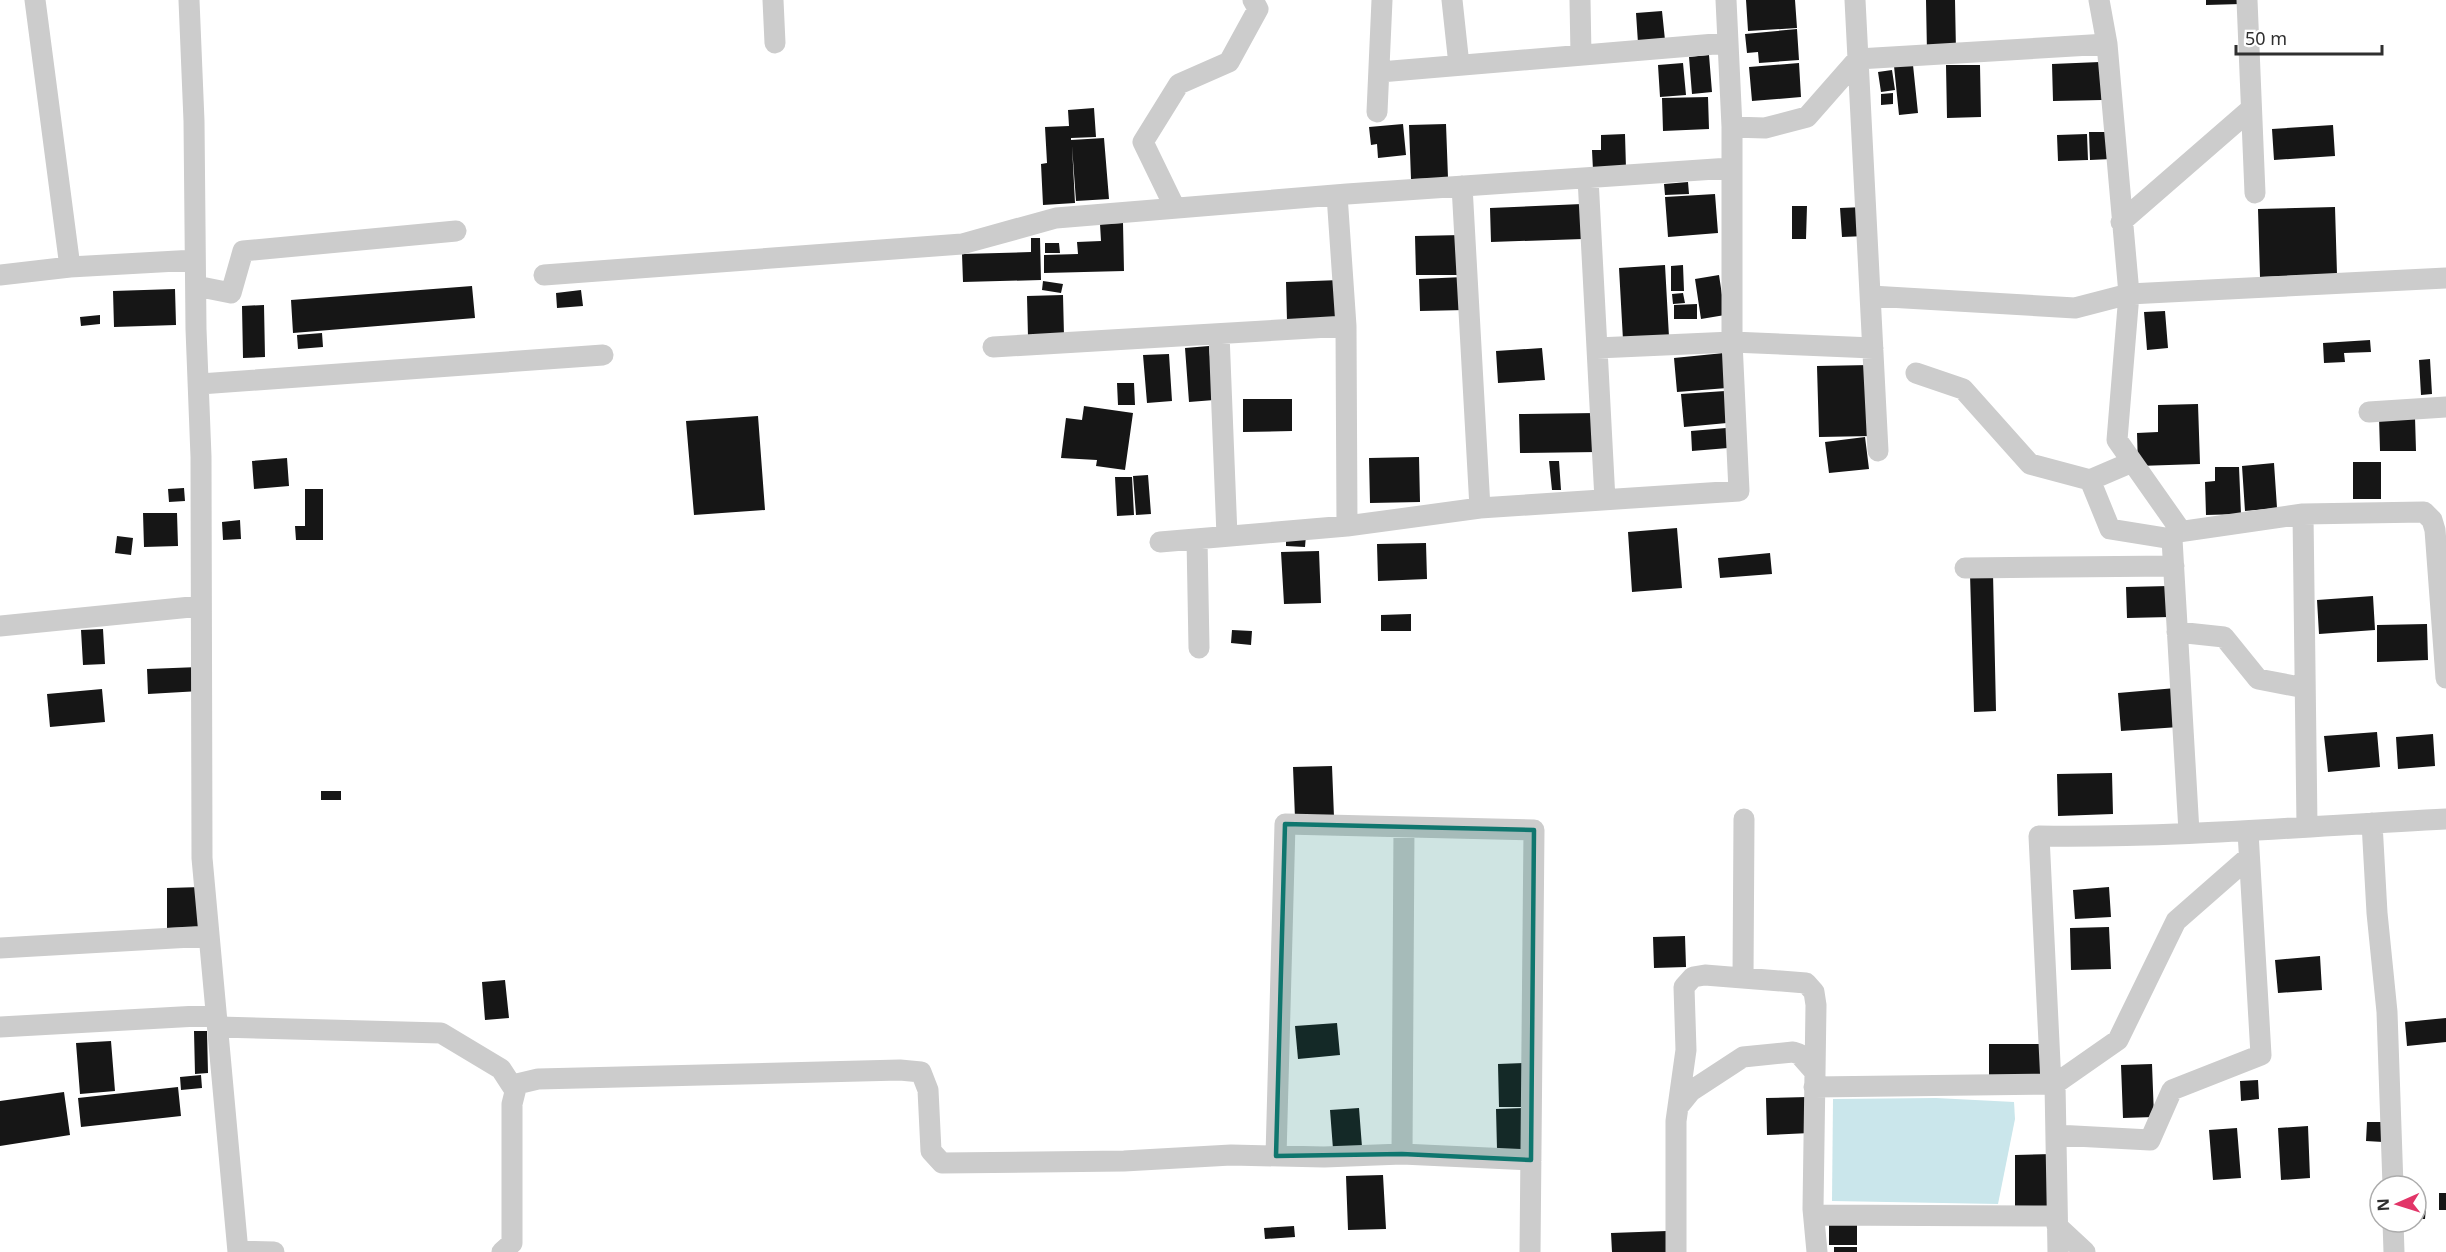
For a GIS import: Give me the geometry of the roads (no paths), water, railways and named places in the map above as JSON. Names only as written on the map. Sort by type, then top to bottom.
[{"type":"street","points":[[35,0],[70,267]]},
{"type":"street","points":[[189,0],[200,384],[202,858],[238,1251],[274,1252]]},
{"type":"street","points":[[773,0],[775,43]]},
{"type":"street","points":[[1175,208],[1143,142],[1179,84],[1229,62],[1258,9],[1253,0]]},
{"type":"street","points":[[1377,111],[1382,0]]},
{"type":"street","points":[[1452,0],[1459,65]]},
{"type":"street","points":[[1580,0],[1581,55]]},
{"type":"street","points":[[1160,542],[1347,526],[1480,508],[1739,491],[1732,342],[1734,293],[1730,168],[1732,127],[1726,0]]},
{"type":"street","points":[[1855,0],[1878,451]]},
{"type":"street","points":[[2099,0],[2107,44],[2129,294],[2117,440],[2176,535],[2174,566],[2189,832]]},
{"type":"street","points":[[2247,0],[2255,193]]},
{"type":"street","points":[[1380,72],[1727,43]]},
{"type":"street","points":[[1732,127],[1765,128],[1807,117],[1858,59],[2107,44]]},
{"type":"street","points":[[2121,222],[2251,109]]},
{"type":"street","points":[[544,275],[963,244],[1056,218],[1336,195],[1730,168]]},
{"type":"street","points":[[1588,178],[1605,500]]},
{"type":"street","points":[[1462,186],[1480,508]]},
{"type":"street","points":[[1336,195],[1346,326],[1347,526]]},
{"type":"street","points":[[196,286],[231,293],[243,251],[456,231]]},
{"type":"street","points":[[0,275],[70,267],[195,260]]},
{"type":"street","points":[[1871,296],[2075,308],[2129,294],[2446,278]]},
{"type":"street","points":[[993,347],[1346,326]]},
{"type":"street","points":[[1219,334],[1227,536]]},
{"type":"street","points":[[1597,348],[1732,342],[1873,348]]},
{"type":"street","points":[[200,384],[603,355]]},
{"type":"street","points":[[1916,373],[1963,389],[2030,464],[2090,480],[2132,462]]},
{"type":"street","points":[[2368,412],[2446,407]]},
{"type":"street","points":[[2090,480],[2110,529],[2176,535],[2303,514],[2424,512],[2432,520],[2446,678]]},
{"type":"street","points":[[2303,514],[2307,826]]},
{"type":"street","points":[[1197,539],[1199,648]]},
{"type":"street","points":[[1965,568],[2174,566]]},
{"type":"street","points":[[0,626],[201,606]]},
{"type":"street","points":[[2178,632],[2224,637],[2258,679],[2305,688]]},
{"type":"street","points":[[1743,978],[1744,819]]},
{"type":"street","points":[[2058,1252],[2056,1135],[2039,836],[2115,837],[2189,832],[2248,832],[2307,826],[2446,819]]},
{"type":"street","points":[[2372,823],[2377,914],[2387,1012],[2393,1174]]},
{"type":"street","points":[[1276,1156],[1285,824],[1534,830],[1530,1252]]},
{"type":"street","points":[[1402,1154],[1404,827]]},
{"type":"street","points":[[2056,1135],[2150,1140],[2172,1090],[2261,1055],[2248,832]]},
{"type":"street","points":[[1814,1079],[2053,1084],[2118,1040],[2176,921],[2249,856]]},
{"type":"street","points":[[0,948],[209,936]]},
{"type":"street","points":[[1676,1252],[1676,1122],[1686,1050],[1684,987],[1693,977],[1705,975],[1806,983],[1814,992],[1816,1005],[1814,1215],[1817,1252]]},
{"type":"street","points":[[0,1027],[216,1016]]},
{"type":"street","points":[[216,1016],[219,1027],[441,1033],[501,1069],[514,1089],[517,1084],[538,1079],[900,1070],[921,1072],[928,1090],[931,1151],[942,1163],[1124,1161],[1231,1155],[1402,1154],[1530,1160]]},
{"type":"street","points":[[1678,1107],[1691,1091],[1743,1057],[1793,1052],[1799,1054],[1814,1079]]},
{"type":"street","points":[[503,1252],[512,1243],[512,1104],[517,1084]]},
{"type":"street","points":[[1814,1215],[2057,1221],[2085,1252]]},
{"type":"street","points":[[2393,1234],[2394,1252]]},
{"type":"water","points":[[1936,1098],[2014,1102],[2015,1119],[1998,1204],[1832,1201],[1833,1099]]}]
